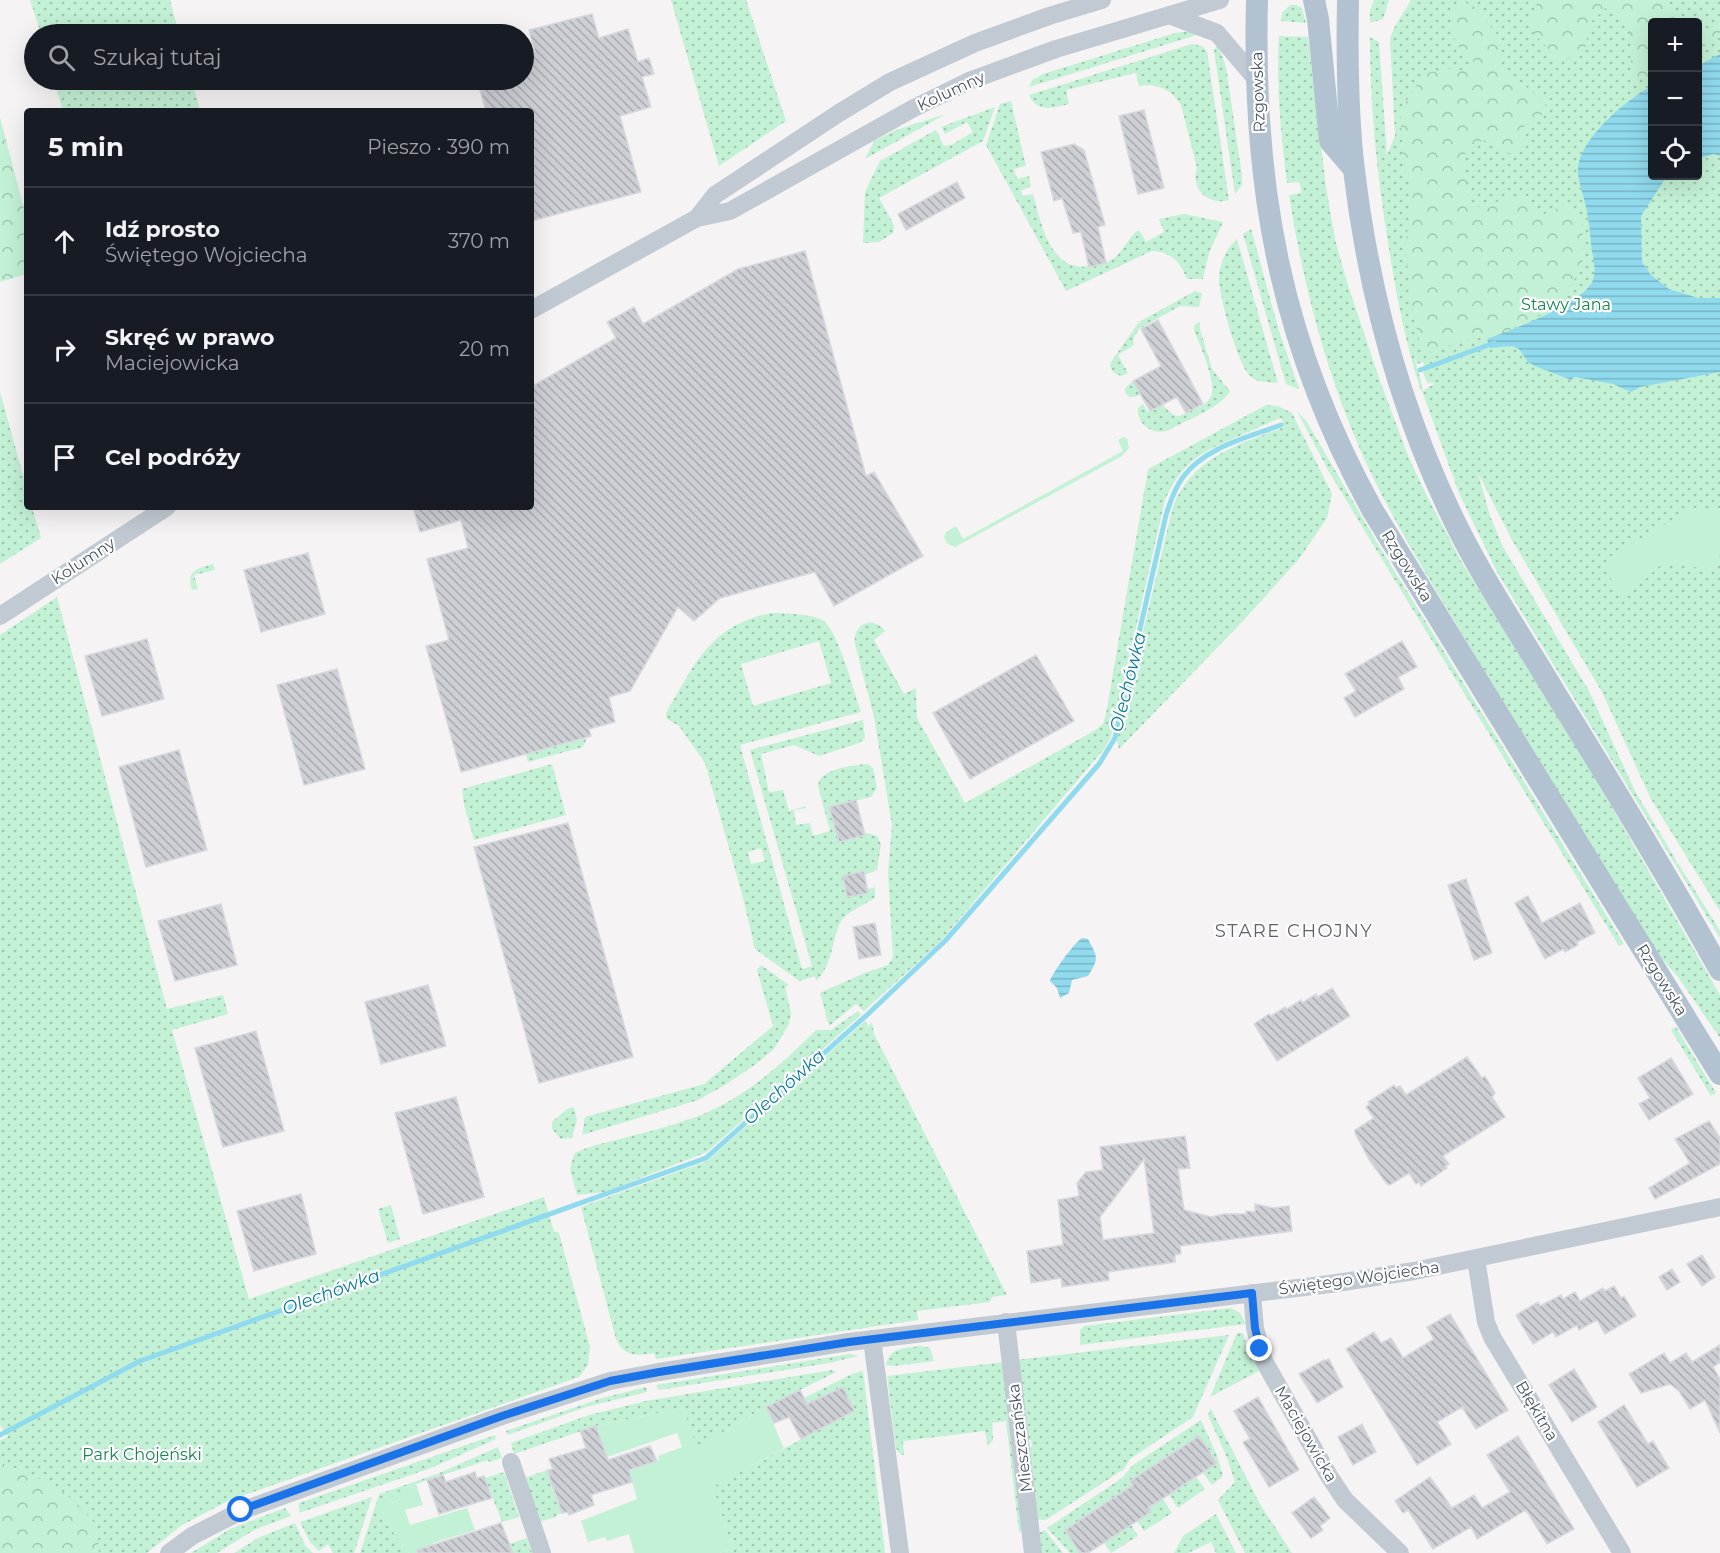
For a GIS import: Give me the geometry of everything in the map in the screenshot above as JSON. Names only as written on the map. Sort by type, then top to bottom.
[{"type":"main road","name":"Rzgowska","points":[[1257,0],[1256,79],[1262,169],[1280,276],[1303,357],[1326,417],[1373,511],[1720,1074]]},
{"type":"main road","points":[[1314,0],[1318,19],[1330,141],[1354,169]]},
{"type":"main road","points":[[1348,0],[1354,169],[1371,274],[1394,362],[1416,430],[1450,512],[1481,571],[1642,833],[1720,970]]},
{"type":"street","name":"Kolumny","points":[[697,218],[715,195],[890,82],[984,40],[1049,16],[1102,0]]},
{"type":"street","name":"Kolumny","points":[[534,308],[697,218],[730,211],[912,109],[969,81],[1046,53],[1220,0]]},
{"type":"street","points":[[1169,15],[1217,33],[1256,79]]},
{"type":"street","name":"Kolumny","points":[[0,616],[162,510]]},
{"type":"street","name":"Świętego Wojciecha","points":[[169,1553],[192,1536],[241,1510],[502,1416],[610,1381],[872,1339],[1367,1279],[1476,1259],[1720,1207]]},
{"type":"street","name":"Błękitna","points":[[1476,1259],[1486,1322],[1492,1337],[1622,1553]]},
{"type":"street","name":"Maciejowicka","points":[[1252,1293],[1255,1328],[1262,1355],[1329,1476],[1353,1508],[1400,1553]]},
{"type":"street","name":"Mieszczańska","points":[[1006,1322],[1033,1553]]},
{"type":"street","points":[[872,1339],[900,1553]]},
{"type":"street","points":[[511,1462],[542,1553]]},
{"type":"green space","points":[[30,0],[170,0],[176,24],[38,24]]},
{"type":"green space","points":[[671,0],[746,0],[786,121],[719,166]]},
{"type":"green space","points":[[1374,0],[1389,0],[1383,19],[1370,23],[1370,10]]},
{"type":"green space","name":"Stawy Jana","points":[[1411,0],[1720,0],[1720,911],[1651,799],[1602,692],[1512,540],[1478,473],[1490,516],[1503,547],[1589,691],[1635,791],[1676,860],[1676,864],[1678,863],[1720,931],[1720,938],[1497,572],[1459,493],[1422,391],[1434,384],[1432,382],[1428,384],[1423,373],[1426,369],[1423,362],[1417,364],[1414,357],[1423,388],[1421,391],[1394,280],[1375,140],[1370,37],[1379,42],[1387,155],[1395,136],[1390,38]]},
{"type":"green space","points":[[1539,0],[1667,0],[1681,18],[1648,18],[1648,77],[1635,78],[1631,65],[1630,34],[1620,18],[1607,7],[1590,23],[1585,50],[1569,58],[1557,59],[1531,30],[1530,18]]},
{"type":"green space","points":[[1464,2],[1475,7],[1497,34],[1502,67],[1546,103],[1543,114],[1524,126],[1521,150],[1511,154],[1483,140],[1466,152],[1463,163],[1467,175],[1469,209],[1511,198],[1523,199],[1540,216],[1562,206],[1573,207],[1581,215],[1583,237],[1581,270],[1565,292],[1543,313],[1504,333],[1462,341],[1431,352],[1421,348],[1412,308],[1405,247],[1413,194],[1404,165],[1400,111],[1424,74],[1446,68],[1469,72],[1474,62],[1460,49],[1453,32],[1453,6]]},
{"type":"green space","points":[[1290,5],[1302,8],[1306,23],[1281,21],[1282,13]]},
{"type":"green space","points":[[1720,24],[1720,37],[1702,48],[1702,29]]},
{"type":"green space","points":[[1190,31],[1200,34],[1029,87],[1032,80],[1043,74],[1175,33]]},
{"type":"green space","points":[[1279,36],[1308,37],[1326,187],[1335,239],[1380,381],[1409,458],[1461,561],[1588,766],[1720,995],[1720,1038],[1678,977],[1650,945],[1539,764],[1416,556],[1363,456],[1327,360],[1301,262],[1289,195],[1301,193],[1300,182],[1287,183],[1283,147],[1279,90]]},
{"type":"green space","points":[[1192,44],[1202,46],[1207,51],[1229,200],[1214,200],[1202,194],[1196,183],[1197,168],[1181,105],[1173,95],[1163,89],[1146,85],[1139,86],[1136,73],[1066,90],[1069,104],[1058,107],[1041,107],[1032,101],[1029,95]]},
{"type":"green space","points":[[1217,45],[1226,67],[1242,176],[1242,185],[1235,194],[1214,50]]},
{"type":"green space","points":[[57,90],[195,90],[199,108],[62,108]]},
{"type":"green space","points":[[1011,101],[1026,166],[1014,169],[1017,179],[1029,176],[1031,187],[1021,190],[1022,196],[1033,194],[1044,231],[1056,254],[1065,262],[1076,266],[1102,264],[1116,256],[1137,231],[1140,231],[1146,242],[1164,232],[1159,219],[1184,214],[1223,222],[1209,253],[1203,279],[1187,279],[1174,259],[1165,253],[1152,251],[1066,291],[986,145],[1000,104]]},
{"type":"green space","points":[[995,107],[983,141],[879,198],[894,225],[893,233],[879,242],[863,243],[865,192],[880,161],[936,130],[944,146],[951,145],[973,132],[967,122],[945,134],[941,127]]},
{"type":"green space","points":[[946,114],[865,159],[874,141],[896,130]]},
{"type":"green space","points":[[0,117],[24,209],[24,275],[0,282]]},
{"type":"green space","points":[[1251,229],[1279,331],[1299,389],[1286,384],[1243,234]]},
{"type":"green space","points":[[1237,239],[1278,383],[1260,381],[1251,377],[1240,359],[1230,329],[1219,276],[1225,256]]},
{"type":"green space","points":[[1195,291],[1202,293],[1199,307],[1180,306],[1139,329],[1133,339],[1134,345],[1118,355],[1128,373],[1121,376],[1114,373],[1110,366],[1111,362],[1139,322]]},
{"type":"green space","points":[[1200,322],[1212,369],[1230,391],[1219,403],[1169,430],[1158,431],[1147,428],[1138,414],[1138,408],[1143,404],[1148,412],[1163,405],[1172,414],[1178,416],[1201,406],[1210,398],[1212,384],[1210,375],[1194,330],[1195,324]]},
{"type":"green space","points":[[1133,381],[1138,390],[1148,385],[1147,391],[1133,397],[1128,396],[1125,388]]},
{"type":"green space","points":[[0,392],[24,478],[24,510],[33,510],[41,538],[0,564]]},
{"type":"green space","points":[[1266,405],[1278,406],[1292,413],[1332,494],[1327,518],[1299,559],[1243,621],[1119,749],[1117,741],[1173,506],[1182,489],[1205,464],[1219,454],[1284,427],[1281,418],[1218,445],[1188,464],[1172,485],[1165,500],[1111,737],[1105,748],[939,943],[864,1011],[856,1004],[829,1026],[820,993],[888,965],[893,957],[888,873],[892,825],[874,717],[855,644],[857,631],[864,624],[875,623],[885,631],[874,640],[904,694],[916,688],[917,718],[965,803],[1103,724],[1148,469]]},
{"type":"green space","points":[[1297,411],[1307,422],[1376,541],[1624,944],[1619,946],[1328,470]]},
{"type":"green space","points":[[1123,437],[1127,438],[1129,448],[1122,456],[955,547],[948,544],[944,538],[946,532],[956,526],[963,539],[1123,451],[1118,440]]},
{"type":"green space","points":[[1693,508],[1720,511],[1720,554],[1715,569],[1662,564],[1626,596],[1620,595],[1609,572],[1609,557]]},
{"type":"green space","points":[[213,564],[215,570],[194,575],[198,589],[192,590],[190,578],[194,571]]},
{"type":"green space","name":"Park Chojeński","points":[[57,597],[167,1009],[223,995],[228,1014],[172,1030],[249,1299],[544,1197],[554,1231],[559,1233],[590,1347],[588,1365],[579,1377],[228,1501],[182,1525],[147,1553],[95,1553],[0,1491],[0,1441],[8,1436],[0,1425],[0,635]]},
{"type":"green space","points":[[771,613],[783,613],[821,619],[825,622],[841,651],[861,712],[740,745],[802,969],[812,966],[750,750],[863,720],[865,738],[859,743],[819,756],[794,745],[761,754],[769,792],[783,790],[789,811],[805,806],[806,808],[794,810],[796,825],[810,823],[813,836],[830,831],[818,786],[824,776],[838,769],[868,764],[873,768],[877,788],[871,797],[829,807],[839,842],[868,833],[877,836],[881,844],[877,870],[865,875],[864,872],[843,876],[847,897],[868,893],[868,889],[875,887],[875,897],[851,912],[840,923],[826,968],[816,981],[815,976],[799,981],[755,949],[705,763],[679,726],[667,719],[666,713],[706,649],[718,637],[750,619]],"holes":[[[819,641],[831,683],[753,706],[741,664]],[[761,848],[765,861],[751,864],[748,852]]]},
{"type":"green space","points":[[587,738],[583,747],[528,762],[526,754]]},
{"type":"green space","points":[[552,764],[566,815],[474,840],[462,789]]},
{"type":"green space","points":[[761,965],[789,985],[785,987],[791,1013],[789,1024],[774,1049],[725,1085],[698,1100],[582,1135],[585,1117],[704,1084],[773,1026],[757,970]]},
{"type":"green space","points":[[858,1011],[861,1015],[707,1152],[605,1192],[577,1195],[570,1169],[574,1154],[593,1146],[675,1124],[722,1105],[756,1084],[816,1030],[831,1030]]},
{"type":"green space","points":[[865,1021],[868,1026],[872,1022],[874,1034],[1007,1295],[992,1297],[990,1302],[917,1311],[918,1320],[656,1359],[654,1353],[637,1355],[627,1352],[616,1339],[581,1207],[707,1161]]},
{"type":"green space","points":[[1676,1027],[1716,1093],[1711,1096],[1671,1030]]},
{"type":"green space","points":[[574,1107],[577,1120],[572,1138],[561,1139],[552,1129],[552,1122],[567,1109]]},
{"type":"green space","points":[[391,1205],[400,1239],[388,1243],[378,1209]]},
{"type":"green space","points":[[1231,1308],[1240,1313],[1246,1324],[1080,1345],[1080,1330],[1084,1326]]},
{"type":"green space","points":[[1237,1333],[1243,1333],[1248,1351],[1259,1371],[1210,1397]]},
{"type":"green space","points":[[1229,1335],[1193,1417],[1130,1459],[1124,1469],[1046,1520],[1035,1519],[1026,1449],[1032,1446],[1031,1440],[1025,1440],[1016,1360]]},
{"type":"green space","points":[[921,1346],[930,1348],[934,1361],[886,1365],[895,1352],[904,1348]]},
{"type":"green space","points":[[850,1354],[858,1356],[829,1363],[659,1390],[656,1385]]},
{"type":"green space","points":[[1004,1362],[1025,1530],[1019,1532],[1006,1421],[992,1423],[993,1440],[988,1446],[985,1431],[903,1441],[904,1455],[897,1450],[895,1444],[887,1376]]},
{"type":"green space","points":[[832,1370],[836,1372],[766,1407],[696,1448],[683,1408],[596,1426],[514,1454],[511,1443],[589,1415],[646,1401]]},
{"type":"green space","points":[[863,1371],[885,1553],[720,1553],[733,1549],[712,1487],[854,1411],[843,1387],[805,1423],[804,1398],[852,1374]]},
{"type":"green space","points":[[646,1387],[647,1392],[586,1407],[507,1435],[506,1431],[602,1398]]},
{"type":"green space","points":[[766,1407],[784,1448],[713,1487],[733,1549],[720,1553],[634,1553],[629,1534],[607,1541],[605,1537],[588,1542],[581,1521],[637,1499],[629,1471],[659,1460],[658,1456],[682,1447],[677,1433],[607,1457],[596,1426],[683,1408],[697,1447]]},
{"type":"green space","points":[[1211,1409],[1260,1504],[1292,1553],[1245,1553],[1218,1500],[1235,1482],[1208,1415]]},
{"type":"green space","points":[[1201,1420],[1217,1455],[1223,1476],[1212,1485],[1203,1473],[1217,1463],[1199,1436],[1131,1482],[1133,1485],[1065,1530],[1080,1553],[1070,1553],[1047,1528],[1122,1478],[1133,1465]]},
{"type":"green space","points":[[495,1435],[496,1439],[431,1468],[299,1513],[299,1503]]},
{"type":"green space","points":[[498,1447],[502,1458],[489,1462],[488,1460],[404,1488],[382,1517],[409,1553],[360,1553],[379,1494],[437,1474]]},
{"type":"green space","points":[[0,1462],[52,1484],[77,1503],[97,1526],[99,1553],[0,1553]]},
{"type":"green space","points":[[547,1470],[562,1513],[539,1522],[524,1478]]},
{"type":"green space","points":[[504,1472],[519,1517],[502,1522],[485,1478]]},
{"type":"green space","points":[[1196,1477],[1205,1489],[1178,1508],[1169,1495]]},
{"type":"green space","points":[[416,1484],[423,1505],[405,1510],[410,1525],[467,1508],[475,1530],[433,1543],[436,1553],[409,1553],[377,1508],[404,1488]]},
{"type":"green space","points":[[372,1497],[354,1553],[333,1553],[328,1544],[319,1551],[310,1542],[300,1522]]},
{"type":"green space","points":[[1163,1499],[1172,1513],[1144,1531],[1137,1521],[1150,1512],[1148,1508]]},
{"type":"green space","points":[[285,1508],[291,1516],[254,1530],[217,1553],[191,1553],[230,1529]]},
{"type":"green space","points":[[1216,1514],[1236,1553],[1216,1553],[1211,1542],[1188,1553],[1174,1553],[1183,1536]]},
{"type":"green space","points":[[295,1523],[305,1545],[313,1553],[234,1553],[258,1538]]},
{"type":"green space","points":[[1131,1525],[1138,1536],[1111,1553],[1104,1543]]},
{"type":"green space","points":[[1045,1530],[1063,1553],[1040,1553],[1037,1534]]},
{"type":"green space","points":[[527,1538],[532,1553],[513,1553],[509,1544]]},
{"type":"water","points":[[1720,54],[1720,156],[1713,154],[1702,158],[1702,64]]},
{"type":"water","name":"Stawy Jana","points":[[1648,88],[1648,180],[1664,180],[1641,216],[1642,262],[1651,275],[1669,289],[1698,298],[1720,298],[1720,372],[1640,387],[1631,392],[1613,384],[1575,377],[1571,380],[1528,362],[1519,349],[1512,346],[1490,348],[1487,339],[1562,307],[1587,289],[1593,280],[1594,267],[1589,224],[1578,172],[1580,160],[1594,134],[1617,111]]},
{"type":"water","points":[[1082,938],[1088,939],[1094,950],[1096,958],[1094,965],[1088,976],[1072,980],[1069,993],[1060,998],[1057,988],[1050,981],[1064,958]]},
{"type":"building","points":[[592,14],[599,38],[628,29],[638,62],[649,58],[654,74],[642,77],[651,107],[620,116],[641,192],[534,220],[534,108],[485,108],[480,90],[534,90],[534,29]]},
{"type":"building","points":[[1144,110],[1164,188],[1138,194],[1119,116]]},
{"type":"building","points":[[1074,144],[1084,150],[1105,225],[1098,227],[1106,263],[1089,267],[1081,232],[1073,233],[1062,198],[1054,201],[1041,152]]},
{"type":"building","points":[[957,182],[965,198],[906,230],[898,214]]},
{"type":"building","points":[[805,251],[866,476],[874,472],[923,556],[834,606],[815,572],[720,598],[694,621],[678,607],[630,691],[609,697],[615,722],[589,729],[591,736],[461,772],[426,646],[449,640],[427,559],[468,548],[461,520],[420,532],[414,510],[534,510],[534,385],[616,338],[607,322],[634,307],[643,324],[738,269]]},
{"type":"building","points":[[1158,320],[1203,404],[1186,413],[1177,397],[1150,411],[1133,381],[1161,366],[1141,329]]},
{"type":"building","points":[[308,553],[325,614],[261,632],[244,570]]},
{"type":"building","points":[[147,639],[164,699],[102,716],[85,656]]},
{"type":"building","points":[[1402,641],[1417,667],[1398,677],[1404,689],[1355,717],[1344,698],[1356,691],[1345,674]]},
{"type":"building","points":[[1036,655],[1074,721],[970,779],[933,713]]},
{"type":"building","points":[[337,669],[365,769],[304,785],[277,685]]},
{"type":"building","points":[[179,750],[207,850],[146,867],[119,767]]},
{"type":"building","points":[[856,800],[865,835],[839,842],[829,807]]},
{"type":"building","points":[[568,823],[633,1057],[539,1083],[474,847]]},
{"type":"building","points":[[864,871],[868,893],[847,897],[843,876]]},
{"type":"building","points":[[1466,879],[1492,953],[1474,960],[1448,885]]},
{"type":"building","points":[[1528,896],[1542,923],[1580,903],[1595,933],[1577,942],[1578,945],[1565,952],[1563,949],[1545,959],[1515,903]]},
{"type":"building","points":[[221,904],[237,965],[175,981],[158,921]]},
{"type":"building","points":[[875,923],[881,955],[859,959],[853,927]]},
{"type":"building","points":[[428,985],[446,1046],[381,1064],[365,1002]]},
{"type":"building","points":[[1332,988],[1350,1016],[1277,1061],[1254,1024],[1269,1014],[1271,1016],[1285,1007],[1287,1009],[1301,1000],[1302,1003],[1316,994],[1318,997]]},
{"type":"building","points":[[256,1031],[284,1131],[223,1147],[195,1048]]},
{"type":"building","points":[[1467,1057],[1482,1078],[1485,1076],[1495,1093],[1492,1097],[1505,1117],[1443,1156],[1449,1164],[1445,1166],[1447,1168],[1421,1186],[1419,1182],[1416,1184],[1409,1173],[1390,1185],[1387,1184],[1370,1161],[1355,1133],[1355,1130],[1374,1118],[1366,1107],[1370,1104],[1368,1102],[1394,1085],[1396,1088],[1400,1086],[1406,1095]]},
{"type":"building","points":[[1671,1058],[1693,1094],[1649,1120],[1639,1104],[1650,1098],[1638,1078]]},
{"type":"building","points":[[456,1097],[484,1197],[423,1214],[395,1113]]},
{"type":"building","points":[[1709,1121],[1720,1138],[1720,1164],[1655,1199],[1649,1188],[1690,1163],[1675,1139]]},
{"type":"building","points":[[1185,1136],[1190,1168],[1178,1169],[1184,1210],[1211,1217],[1223,1214],[1246,1214],[1246,1211],[1255,1212],[1255,1204],[1273,1208],[1289,1206],[1292,1231],[1180,1246],[1181,1254],[1175,1255],[1175,1262],[1108,1272],[1109,1280],[1062,1287],[1061,1278],[1031,1283],[1027,1251],[1063,1245],[1058,1200],[1079,1196],[1077,1183],[1086,1172],[1103,1170],[1100,1147]],"holes":[[[1144,1159],[1154,1233],[1103,1240],[1100,1217]]]},
{"type":"building","points":[[301,1194],[316,1254],[254,1271],[237,1211]]},
{"type":"building","points":[[1702,1255],[1715,1277],[1702,1286],[1687,1264]]},
{"type":"building","points":[[1672,1269],[1680,1282],[1667,1290],[1659,1277]]},
{"type":"building","points":[[1614,1286],[1621,1298],[1624,1296],[1636,1316],[1605,1334],[1597,1320],[1579,1330],[1577,1325],[1556,1337],[1553,1332],[1533,1344],[1516,1315],[1538,1302],[1540,1306],[1561,1295],[1563,1299],[1575,1292],[1580,1301],[1603,1288],[1605,1291]]},
{"type":"building","points":[[1450,1314],[1508,1410],[1476,1429],[1462,1407],[1437,1422],[1451,1444],[1417,1465],[1346,1349],[1374,1332],[1381,1343],[1391,1338],[1403,1358],[1434,1339],[1427,1327]]},
{"type":"building","points":[[1720,1345],[1720,1362],[1713,1367],[1720,1379],[1720,1433],[1705,1400],[1690,1409],[1679,1391],[1670,1384],[1641,1393],[1629,1374],[1664,1353],[1670,1363],[1686,1353],[1692,1362]]},
{"type":"building","points":[[1329,1359],[1343,1387],[1317,1403],[1299,1374]]},
{"type":"building","points":[[1574,1369],[1597,1407],[1572,1422],[1549,1385]]},
{"type":"building","points":[[843,1387],[854,1411],[801,1439],[789,1417],[774,1423],[766,1407],[800,1390],[807,1404]]},
{"type":"building","points":[[1258,1397],[1299,1470],[1269,1487],[1243,1442],[1250,1439],[1234,1411]]},
{"type":"building","points":[[1624,1405],[1648,1444],[1653,1441],[1669,1468],[1637,1487],[1598,1422]]},
{"type":"building","points":[[1362,1424],[1376,1452],[1353,1465],[1338,1437]]},
{"type":"building","points":[[596,1426],[608,1460],[650,1446],[657,1461],[629,1470],[632,1482],[591,1495],[594,1505],[569,1515],[568,1512],[562,1513],[547,1470],[553,1469],[549,1459],[586,1448],[580,1431]]},
{"type":"building","points":[[1199,1436],[1217,1463],[1148,1508],[1151,1512],[1088,1553],[1080,1553],[1065,1530],[1133,1485],[1130,1481]]},
{"type":"building","points":[[1518,1436],[1574,1529],[1547,1544],[1526,1510],[1477,1539],[1471,1527],[1433,1549],[1408,1510],[1403,1513],[1395,1501],[1430,1477],[1452,1508],[1474,1495],[1482,1508],[1510,1492],[1487,1455]]},
{"type":"building","points":[[475,1472],[477,1478],[484,1476],[492,1498],[439,1514],[427,1480],[443,1475],[446,1482]]},
{"type":"building","points":[[1314,1497],[1330,1518],[1320,1526],[1323,1530],[1311,1538],[1292,1513]]},
{"type":"building","points":[[501,1523],[513,1553],[418,1553],[417,1550]]},
{"type":"waterway","name":"Olechówka","points":[[1420,370],[1494,343]]},
{"type":"waterway","name":"Olechówka","points":[[0,1435],[140,1361],[706,1158],[868,1014],[945,941],[1099,764],[1115,738],[1166,515],[1178,486],[1183,477],[1203,458],[1228,444],[1281,425]]},
{"type":"district","name":"STARE CHOJNY","points":[[1294,931]]},
{"type":"route","points":[[241,1510],[521,1410],[610,1381],[659,1372],[898,1335],[1252,1293],[1255,1328],[1260,1349]]}]
